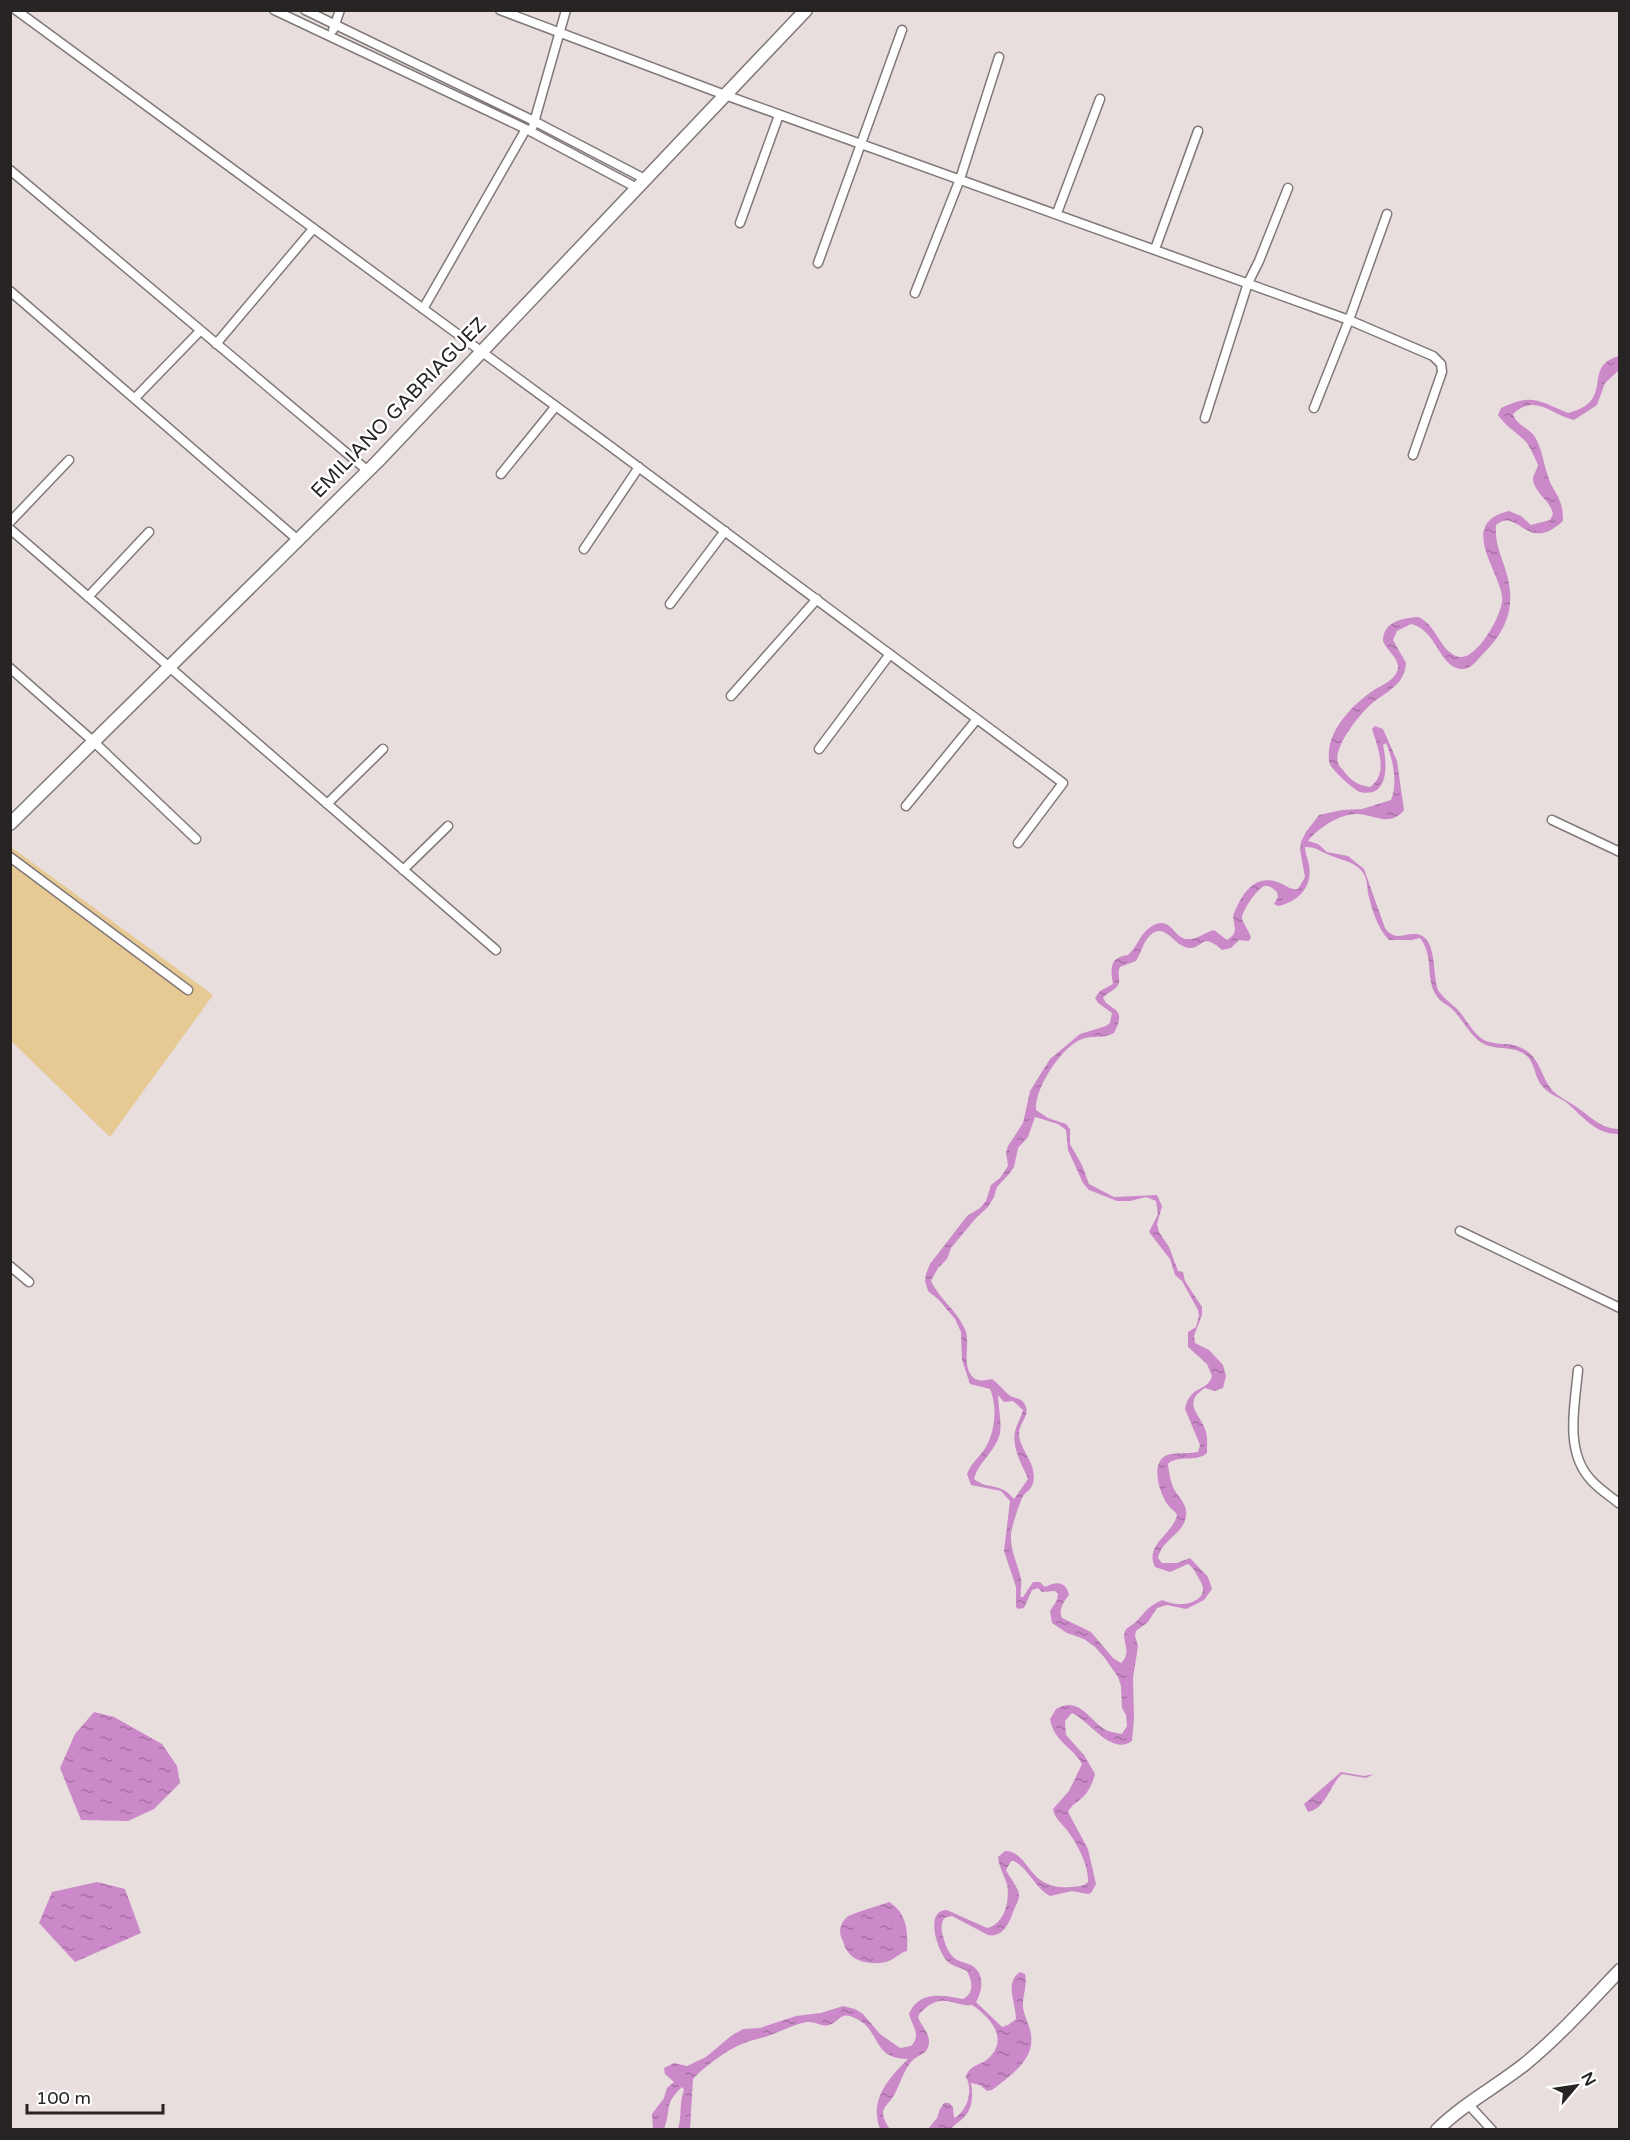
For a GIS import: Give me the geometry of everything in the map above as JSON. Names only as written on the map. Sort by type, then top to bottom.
[{"type":"main road","name":"EMILIANO GABRIAGUEZ","points":[[10,824],[368,471],[806,10]]},
{"type":"main road","points":[[1437,2130],[1468,2104],[1508,2077],[1554,2038],[1620,1970]]},
{"type":"street","points":[[16,10],[639,467],[1063,783],[1018,843]]},
{"type":"street","points":[[274,10],[641,184]]},
{"type":"street","points":[[305,10],[534,122],[641,184]]},
{"type":"street","points":[[329,37],[340,10]]},
{"type":"street","points":[[500,10],[779,115],[1057,213],[1349,320],[1433,356],[1441,364],[1442,372],[1413,455]]},
{"type":"street","points":[[423,309],[534,122],[566,10]]},
{"type":"street","points":[[818,263],[902,30]]},
{"type":"street","points":[[915,293],[960,179],[999,57]]},
{"type":"street","points":[[1057,213],[1100,99]]},
{"type":"street","points":[[740,223],[779,115]]},
{"type":"street","points":[[1155,249],[1198,131]]},
{"type":"street","points":[[10,170],[368,471]]},
{"type":"street","points":[[1205,418],[1248,283],[1288,188]]},
{"type":"street","points":[[1314,408],[1387,214]]},
{"type":"street","points":[[216,344],[313,229]]},
{"type":"street","points":[[10,291],[298,540]]},
{"type":"street","points":[[135,398],[200,331]]},
{"type":"street","points":[[501,474],[556,406]]},
{"type":"street","points":[[10,522],[69,460]]},
{"type":"street","points":[[584,549],[639,467]]},
{"type":"street","points":[[10,529],[496,950]]},
{"type":"street","points":[[670,604],[725,531]]},
{"type":"street","points":[[88,597],[149,532]]},
{"type":"street","points":[[731,696],[817,599]]},
{"type":"street","points":[[819,749],[890,654]]},
{"type":"street","points":[[10,668],[94,742],[196,839]]},
{"type":"street","points":[[906,806],[977,719]]},
{"type":"street","points":[[327,804],[383,749]]},
{"type":"street","points":[[1552,820],[1620,852]]},
{"type":"street","points":[[404,870],[448,826]]},
{"type":"street","points":[[10,857],[188,990]]},
{"type":"street","points":[[1460,1231],[1620,1308]]},
{"type":"street","points":[[10,1266],[29,1282]]},
{"type":"street","points":[[1578,1370],[1573,1438],[1580,1461],[1589,1479],[1620,1504]]},
{"type":"street","points":[[1468,2104],[1492,2130]]},
{"type":"shaded area","points":[[11,847],[213,995],[110,1137],[11,1041]]},
{"type":"water","points":[[1619,356],[1619,370],[1605,383],[1597,405],[1574,420],[1536,405],[1521,408],[1513,414],[1517,421],[1535,437],[1549,480],[1560,500],[1563,521],[1550,530],[1540,533],[1532,532],[1511,521],[1504,521],[1496,525],[1497,541],[1510,591],[1508,613],[1500,634],[1474,664],[1461,669],[1448,662],[1427,633],[1420,628],[1411,624],[1397,631],[1393,640],[1406,663],[1402,678],[1364,712],[1353,725],[1339,749],[1338,763],[1348,777],[1354,782],[1370,787],[1376,782],[1381,768],[1372,729],[1375,726],[1383,729],[1397,761],[1404,810],[1393,818],[1387,819],[1356,814],[1336,819],[1308,841],[1318,844],[1327,852],[1348,856],[1364,869],[1385,928],[1389,932],[1396,936],[1416,934],[1428,941],[1438,990],[1457,1009],[1479,1037],[1489,1042],[1518,1046],[1528,1052],[1555,1093],[1601,1124],[1619,1129],[1619,1134],[1596,1128],[1566,1102],[1545,1089],[1526,1055],[1517,1050],[1486,1045],[1472,1034],[1456,1013],[1440,1000],[1434,991],[1425,945],[1420,938],[1389,940],[1373,912],[1364,875],[1358,867],[1349,862],[1315,848],[1305,847],[1310,873],[1306,887],[1298,897],[1278,906],[1274,904],[1278,897],[1277,892],[1272,888],[1264,886],[1257,891],[1242,916],[1251,937],[1249,941],[1239,940],[1231,948],[1222,950],[1215,944],[1205,941],[1195,947],[1185,947],[1162,931],[1150,936],[1136,961],[1120,967],[1118,985],[1103,998],[1119,1014],[1114,1033],[1082,1039],[1066,1050],[1044,1080],[1036,1110],[1048,1118],[1066,1124],[1070,1129],[1070,1144],[1082,1165],[1089,1184],[1114,1197],[1157,1195],[1162,1206],[1157,1224],[1159,1232],[1169,1247],[1178,1271],[1183,1272],[1185,1281],[1202,1307],[1202,1315],[1194,1336],[1195,1343],[1209,1350],[1223,1365],[1226,1376],[1223,1388],[1215,1391],[1205,1388],[1194,1398],[1194,1408],[1206,1432],[1207,1453],[1198,1458],[1177,1459],[1168,1464],[1172,1484],[1184,1504],[1186,1516],[1181,1527],[1160,1551],[1158,1558],[1162,1563],[1177,1563],[1190,1558],[1208,1577],[1212,1589],[1204,1600],[1186,1609],[1167,1605],[1157,1608],[1148,1622],[1136,1631],[1138,1646],[1133,1678],[1132,1741],[1116,1744],[1109,1741],[1072,1713],[1065,1721],[1066,1735],[1084,1755],[1095,1774],[1087,1792],[1068,1812],[1088,1849],[1096,1884],[1091,1893],[1072,1891],[1050,1896],[1019,1864],[1011,1861],[1006,1870],[1017,1888],[1019,1897],[1009,1921],[1001,1932],[988,1935],[952,1916],[944,1918],[942,1931],[948,1950],[957,1960],[971,1965],[979,1972],[981,1987],[976,2002],[1002,2027],[1016,2019],[1012,1994],[1013,1982],[1020,1972],[1025,1974],[1023,2007],[1031,2040],[1027,2057],[992,2090],[987,2091],[980,2085],[971,2083],[970,2109],[951,2129],[928,2129],[937,2118],[944,2103],[949,2103],[953,2107],[954,2118],[962,2112],[968,2098],[967,2074],[970,2069],[993,2054],[998,2038],[992,2023],[972,2005],[940,2001],[928,2006],[918,2017],[928,2036],[928,2046],[926,2051],[907,2067],[896,2093],[884,2110],[884,2119],[890,2129],[880,2129],[877,2109],[882,2091],[908,2059],[896,2058],[882,2050],[865,2024],[851,2016],[844,2016],[829,2025],[807,2022],[736,2046],[723,2054],[693,2079],[690,2129],[678,2129],[684,2090],[682,2087],[672,2098],[664,2129],[653,2129],[652,2114],[664,2098],[667,2088],[674,2082],[665,2074],[664,2068],[674,2063],[687,2066],[706,2057],[743,2029],[760,2028],[796,2016],[821,2013],[843,2006],[863,2014],[880,2034],[900,2048],[911,2046],[916,2038],[909,2014],[913,2006],[932,1996],[963,1999],[971,1990],[967,1971],[949,1963],[943,1956],[935,1931],[936,1916],[947,1910],[987,1928],[998,1922],[1005,1910],[1008,1897],[1007,1884],[998,1857],[1005,1851],[1020,1857],[1037,1877],[1046,1883],[1057,1887],[1071,1887],[1082,1886],[1088,1882],[1087,1870],[1079,1850],[1057,1819],[1053,1809],[1069,1791],[1082,1764],[1059,1739],[1050,1719],[1056,1709],[1071,1705],[1082,1710],[1104,1729],[1122,1734],[1127,1726],[1126,1715],[1122,1708],[1121,1686],[1118,1677],[1095,1647],[1052,1623],[1050,1611],[1058,1594],[1055,1591],[1042,1592],[1038,1588],[1032,1590],[1024,1608],[1016,1607],[1016,1587],[1004,1551],[1010,1501],[1001,1491],[971,1485],[967,1474],[991,1436],[995,1412],[992,1396],[990,1389],[970,1384],[962,1360],[961,1332],[955,1319],[928,1291],[925,1281],[926,1274],[930,1264],[967,1216],[986,1201],[991,1185],[1000,1178],[1008,1166],[1006,1152],[1008,1146],[1023,1123],[1030,1091],[1050,1059],[1080,1034],[1110,1023],[1112,1013],[1095,998],[1100,991],[1113,984],[1112,968],[1115,961],[1128,955],[1147,930],[1161,923],[1169,926],[1183,938],[1195,938],[1214,930],[1227,940],[1234,932],[1233,916],[1240,900],[1256,883],[1271,880],[1298,889],[1305,877],[1300,850],[1301,842],[1319,815],[1362,809],[1391,800],[1394,771],[1386,743],[1383,745],[1385,769],[1382,785],[1370,793],[1360,792],[1344,780],[1329,763],[1329,751],[1334,733],[1357,703],[1391,680],[1397,673],[1398,664],[1383,641],[1386,629],[1394,622],[1418,617],[1424,620],[1445,648],[1459,657],[1476,649],[1485,638],[1498,616],[1502,602],[1499,585],[1485,547],[1483,536],[1486,525],[1494,517],[1509,511],[1521,516],[1531,525],[1550,520],[1553,514],[1552,509],[1534,484],[1533,477],[1538,465],[1533,454],[1527,443],[1498,415],[1501,408],[1520,401],[1535,400],[1568,413],[1583,408],[1591,401],[1601,368],[1608,361]],"holes":[[[1035,1117],[1058,1124],[1066,1130],[1068,1150],[1083,1183],[1089,1190],[1117,1201],[1146,1197],[1156,1201],[1158,1214],[1149,1232],[1170,1259],[1175,1275],[1182,1281],[1198,1310],[1196,1327],[1188,1332],[1188,1347],[1207,1364],[1212,1376],[1206,1385],[1194,1392],[1187,1401],[1185,1409],[1200,1445],[1198,1452],[1168,1455],[1160,1460],[1157,1473],[1162,1494],[1177,1515],[1153,1552],[1155,1567],[1170,1572],[1188,1564],[1192,1567],[1202,1584],[1202,1594],[1187,1604],[1162,1600],[1150,1607],[1125,1631],[1126,1655],[1121,1663],[1113,1658],[1091,1632],[1062,1618],[1061,1609],[1069,1595],[1066,1587],[1060,1583],[1045,1587],[1040,1582],[1033,1582],[1021,1597],[1021,1579],[1013,1552],[1011,1535],[1023,1496],[1032,1486],[1034,1478],[1019,1433],[1026,1415],[1026,1407],[1022,1401],[1009,1395],[992,1379],[978,1380],[970,1373],[967,1362],[966,1332],[959,1318],[931,1281],[938,1268],[947,1259],[951,1248],[988,1207],[997,1187],[1014,1167],[1018,1148],[1028,1137]],[[998,1395],[1004,1402],[1013,1401],[1023,1410],[1014,1441],[1028,1479],[1014,1499],[1004,1490],[984,1485],[974,1479],[1000,1433]]]},
{"type":"water","points":[[94,1712],[114,1717],[162,1744],[177,1766],[180,1783],[154,1809],[128,1821],[81,1820],[60,1768],[75,1734]]},
{"type":"water","points":[[1341,1772],[1364,1776],[1374,1774],[1366,1778],[1342,1774],[1324,1801],[1308,1812],[1304,1804]]},
{"type":"water","points":[[97,1882],[125,1889],[141,1933],[75,1962],[39,1923],[52,1892]]},
{"type":"water","points":[[889,1902],[900,1911],[903,1917],[907,1951],[880,1963],[868,1963],[856,1959],[845,1948],[840,1934],[842,1923],[853,1914]]}]
